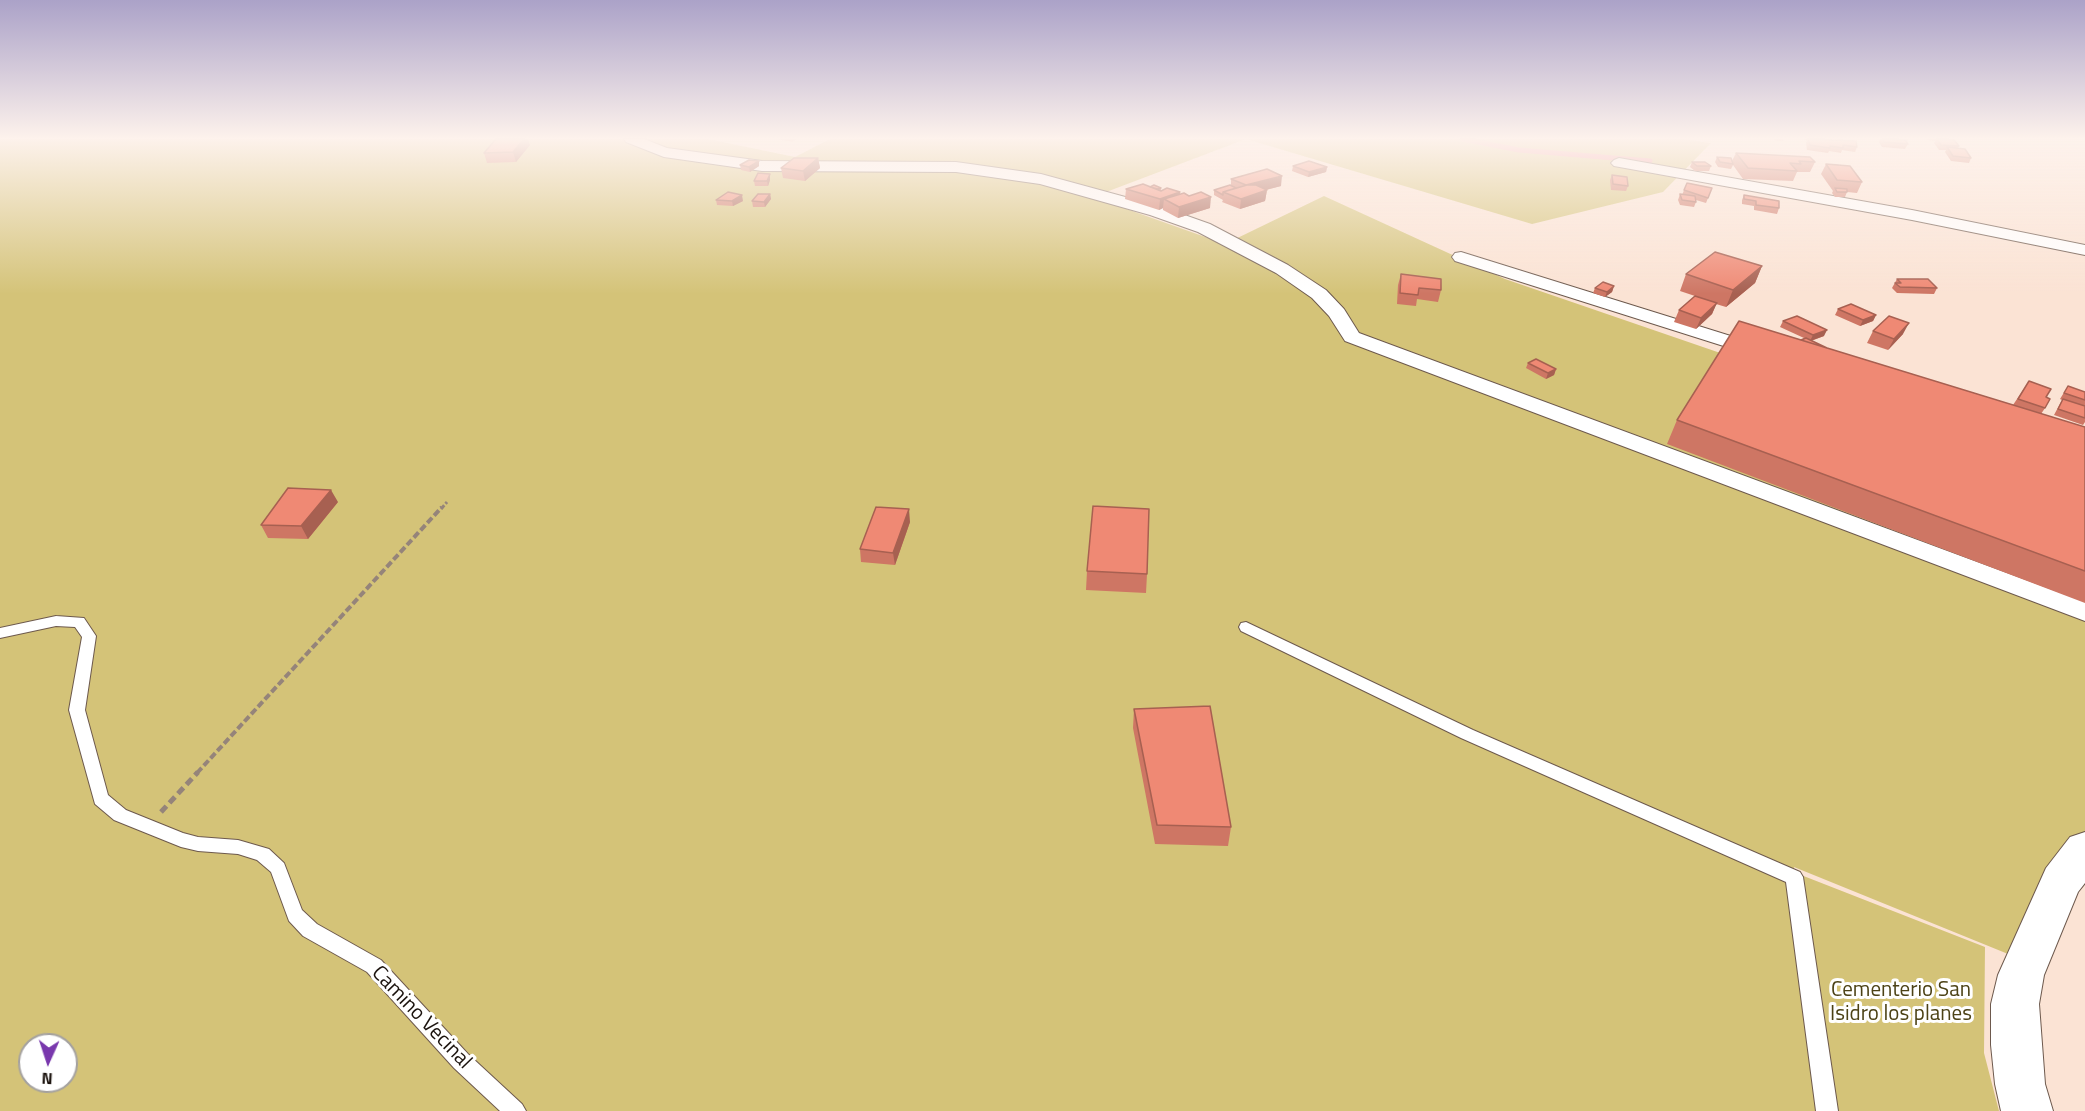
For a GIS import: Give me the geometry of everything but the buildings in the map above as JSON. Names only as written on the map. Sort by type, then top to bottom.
[{"type":"street","points":[[1084,191],[1156,211],[1204,228],[1282,269],[1319,294],[1337,313],[1352,336],[2085,612]]},
{"type":"street","points":[[1776,191],[2085,249]]},
{"type":"street","points":[[1461,257],[1779,357]]},
{"type":"street","points":[[2027,1111],[2020,1084],[2016,1045],[2015,1005],[2021,975],[2053,896],[2061,881],[2085,850]]},
{"type":"lane","name":"Camino Vecinal","points":[[0,633],[56,621],[79,622],[89,636],[76,710],[101,799],[120,815],[189,842],[238,847],[263,854],[278,868],[295,915],[310,930],[374,966],[461,1061],[515,1111]]},
{"type":"lane","points":[[1246,627],[1467,734],[1794,877],[1827,1111]]},
{"type":"path","points":[[148,826],[447,502]]},
{"type":"green space","points":[[0,191],[1109,191],[1093,197],[1225,244],[1324,196],[1505,279],[1828,390],[2085,559],[2085,851],[2013,956],[1794,867],[1823,1111],[0,1111]]},
{"type":"green space","points":[[1420,191],[1664,191],[1532,224]]},
{"type":"green space","name":"Cementerio San Isidro los planes","points":[[1801,875],[1985,947],[1984,1053],[1999,1111],[1832,1111]]}]
